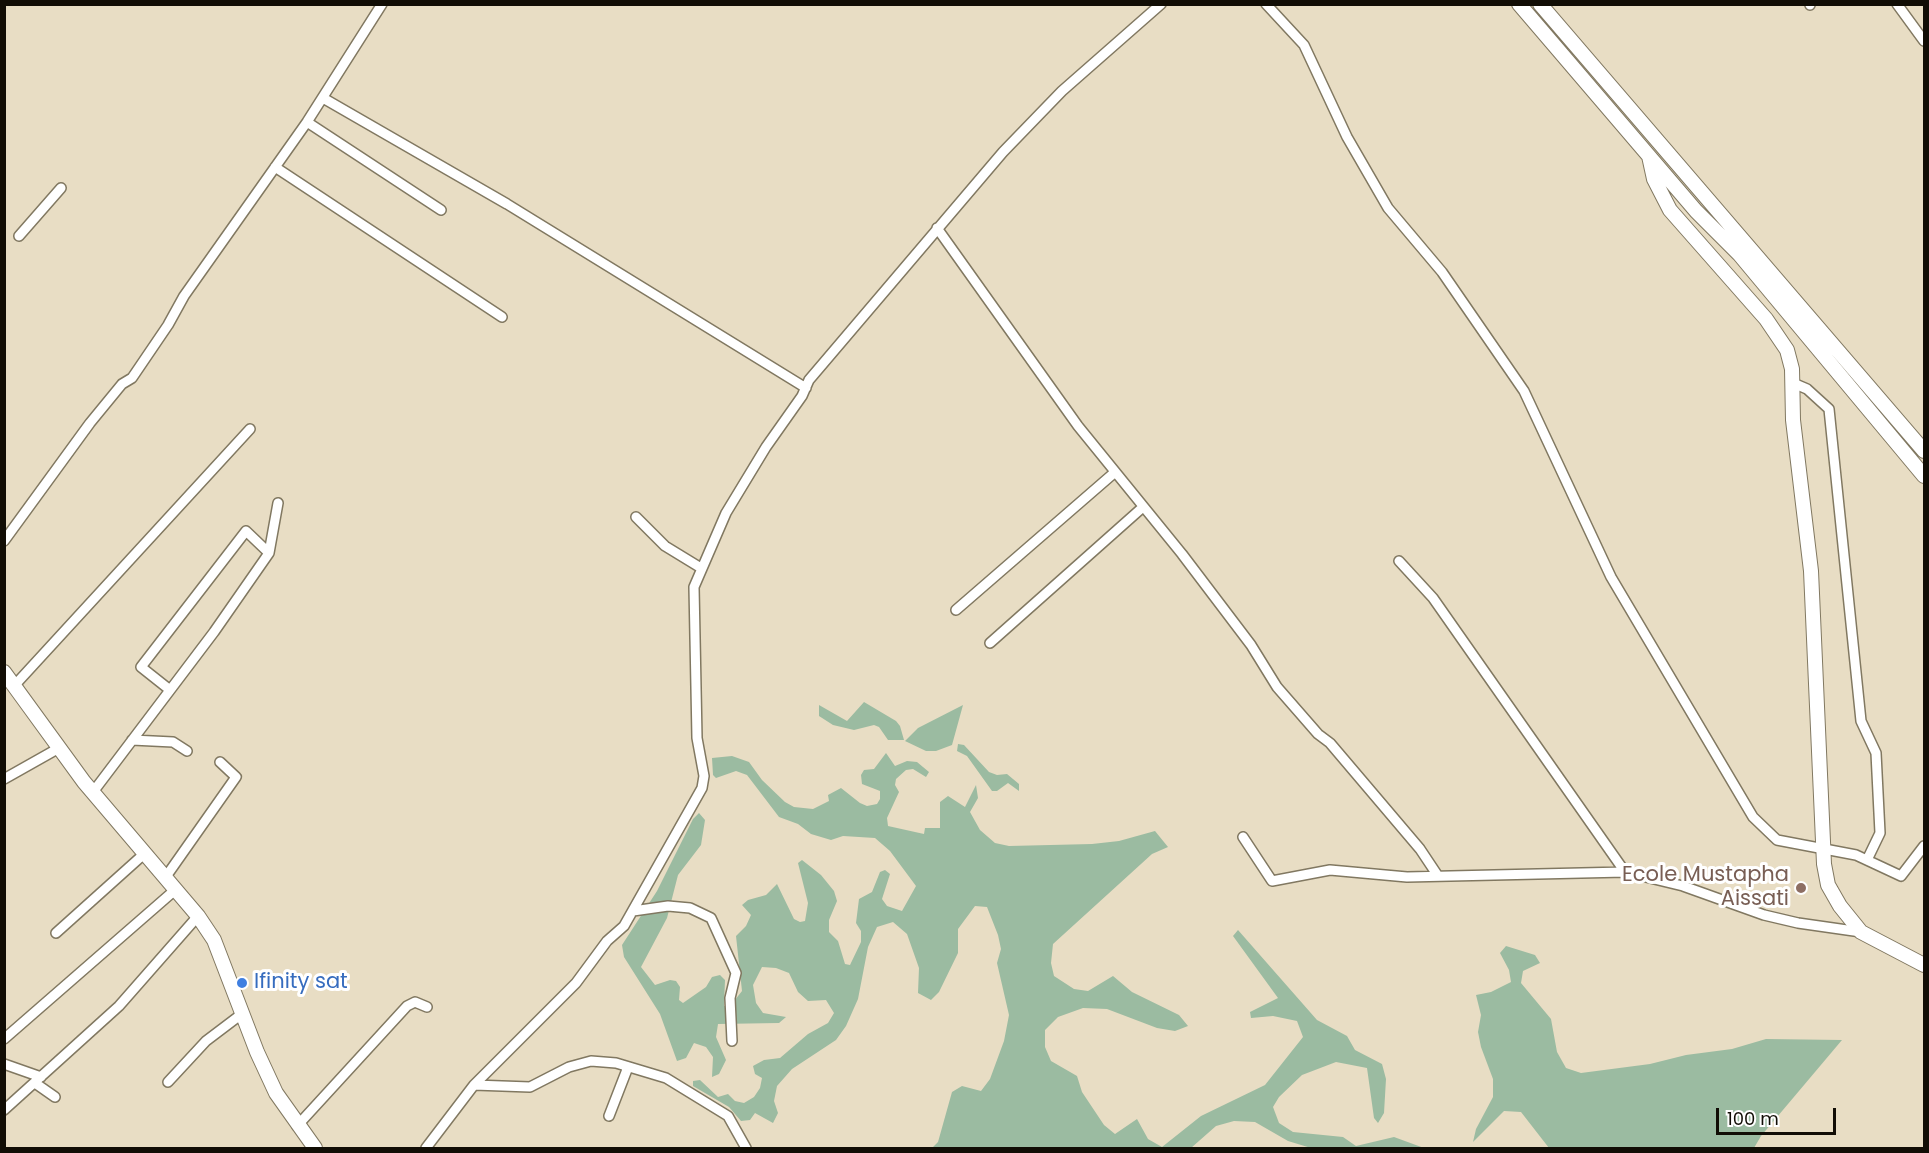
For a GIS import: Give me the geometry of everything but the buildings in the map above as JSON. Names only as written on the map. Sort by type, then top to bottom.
[{"type":"street","points":[[5,539],[90,423],[122,384],[132,378],[168,325],[183,296],[307,122],[382,4]]},
{"type":"street","points":[[426,1149],[474,1085],[576,983],[633,911],[702,788],[704,776],[697,738],[694,587],[715,534],[747,476],[806,388],[809,380],[1033,118],[1161,4]]},
{"type":"street","points":[[1266,4],[1304,45],[1347,137],[1388,207],[1442,272],[1524,391],[1611,577],[1753,817],[1777,840],[1823,851],[1856,855],[1901,876],[1924,846]]},
{"type":"street","points":[[1519,4],[1649,156],[1719,235],[1739,254],[1924,476]]},
{"type":"street","points":[[1540,4],[1924,451]]},
{"type":"street","points":[[1897,4],[1924,41]]},
{"type":"street","points":[[323,98],[507,204],[806,388]]},
{"type":"street","points":[[307,122],[398,184],[441,210]]},
{"type":"street","points":[[1649,156],[1659,189],[1670,210],[1780,335],[1787,350],[1793,383],[1793,420],[1811,571],[1823,851],[1828,885],[1840,906],[1861,932]]},
{"type":"street","points":[[275,167],[502,317]]},
{"type":"street","points":[[19,236],[61,188]]},
{"type":"street","points":[[1719,235],[1730,225]]},
{"type":"street","points":[[937,228],[1114,473],[1182,554],[1230,618],[1277,687],[1318,734],[1330,743],[1420,849],[1438,876]]},
{"type":"street","points":[[1793,383],[1807,389],[1829,409],[1862,721],[1876,753],[1880,833],[1867,860]]},
{"type":"street","points":[[14,686],[250,429]]},
{"type":"street","points":[[956,610],[1114,473]]},
{"type":"street","points":[[93,792],[269,553],[278,503]]},
{"type":"street","points":[[990,642],[1143,507]]},
{"type":"street","points":[[636,517],[664,546],[701,568]]},
{"type":"street","points":[[170,690],[141,667],[246,531],[269,553]]},
{"type":"street","points":[[1399,561],[1433,598],[1625,872]]},
{"type":"street","points":[[4,672],[93,792],[198,916],[222,957],[276,1093],[315,1149]]},
{"type":"street","points":[[132,740],[173,742],[187,751]]},
{"type":"street","points":[[4,779],[59,748]]},
{"type":"street","points":[[165,878],[236,777],[220,762]]},
{"type":"street","points":[[1243,837],[1272,881],[1330,870],[1382,876],[1625,872],[1683,886],[1764,915],[1798,923],[1861,932],[1924,965]]},
{"type":"street","points":[[56,933],[144,854]]},
{"type":"street","points":[[4,1039],[175,890]]},
{"type":"street","points":[[633,911],[668,906],[690,908],[711,918],[736,973],[730,998],[732,1041]]},
{"type":"street","points":[[4,1110],[119,1006],[198,916]]},
{"type":"street","points":[[297,1126],[407,1006],[415,1002],[427,1007]]},
{"type":"street","points":[[168,1082],[206,1041],[243,1013]]},
{"type":"street","points":[[474,1085],[530,1087],[569,1067],[591,1060],[628,1067],[666,1078],[728,1116],[746,1149]]},
{"type":"street","points":[[4,1064],[38,1080],[55,1097]]},
{"type":"street","points":[[609,1116],[628,1067]]},
{"type":"green space","points":[[864,702],[896,721],[904,740],[888,740],[879,727],[874,725],[854,730],[833,725],[819,716],[819,705],[847,721]]},
{"type":"green space","points":[[963,705],[952,745],[936,751],[926,751],[905,741],[918,728]]},
{"type":"green space","points":[[958,744],[964,745],[989,772],[997,775],[1007,774],[1019,784],[1019,791],[1008,783],[997,791],[992,791],[967,756],[957,751]]},
{"type":"green space","points":[[886,753],[895,766],[907,761],[917,762],[929,772],[926,777],[913,769],[906,770],[896,779],[895,785],[899,792],[887,818],[888,826],[924,834],[925,828],[940,828],[940,802],[948,796],[965,807],[976,785],[978,798],[970,812],[980,830],[995,843],[1009,846],[1092,844],[1119,841],[1155,831],[1168,847],[1152,854],[1053,944],[1051,963],[1054,976],[1074,989],[1088,991],[1113,976],[1132,992],[1179,1015],[1188,1026],[1175,1031],[1157,1028],[1107,1009],[1083,1008],[1058,1017],[1045,1030],[1045,1047],[1051,1061],[1077,1076],[1082,1092],[1104,1125],[1115,1134],[1137,1119],[1148,1139],[1162,1147],[1201,1116],[1265,1085],[1303,1037],[1297,1021],[1273,1016],[1251,1018],[1250,1012],[1278,998],[1233,936],[1238,930],[1317,1020],[1347,1036],[1355,1050],[1382,1064],[1386,1079],[1384,1113],[1378,1123],[1374,1118],[1367,1068],[1336,1062],[1302,1075],[1279,1097],[1273,1107],[1279,1123],[1293,1132],[1343,1137],[1356,1146],[1394,1137],[1424,1148],[1311,1148],[1288,1141],[1255,1122],[1234,1121],[1216,1126],[1191,1148],[932,1148],[938,1142],[952,1092],[962,1086],[981,1091],[990,1079],[1004,1041],[1009,1015],[997,963],[1001,949],[987,907],[975,906],[958,929],[958,953],[939,992],[931,1000],[918,993],[919,968],[907,934],[893,922],[877,927],[868,947],[858,999],[846,1026],[836,1040],[792,1069],[777,1086],[774,1101],[778,1113],[773,1123],[755,1113],[750,1120],[741,1121],[729,1107],[693,1086],[693,1081],[700,1080],[718,1097],[728,1094],[735,1101],[744,1103],[754,1097],[760,1088],[762,1078],[755,1074],[753,1066],[764,1060],[780,1058],[808,1034],[828,1023],[834,1013],[826,1000],[808,1001],[798,992],[789,973],[776,968],[762,967],[753,985],[756,1003],[763,1013],[786,1017],[779,1023],[718,1024],[716,1037],[726,1060],[719,1074],[712,1077],[713,1057],[706,1047],[694,1043],[686,1058],[677,1061],[660,1014],[624,957],[622,945],[657,891],[693,819],[699,813],[705,820],[701,845],[678,875],[667,918],[641,967],[655,985],[670,980],[676,981],[680,987],[679,1000],[683,1003],[706,987],[712,977],[720,975],[725,980],[724,1006],[731,1005],[742,991],[736,936],[746,926],[751,915],[742,905],[748,900],[766,895],[777,884],[794,919],[800,922],[805,921],[808,903],[798,863],[802,860],[821,875],[834,891],[837,901],[829,920],[829,932],[838,941],[845,964],[850,965],[861,942],[861,931],[856,923],[859,899],[872,892],[880,872],[885,870],[890,874],[882,899],[887,906],[902,911],[916,886],[890,851],[875,838],[843,836],[831,840],[811,834],[798,824],[779,817],[747,775],[736,771],[716,778],[713,775],[712,758],[732,756],[749,762],[762,780],[785,802],[794,807],[813,809],[829,801],[828,795],[841,788],[860,803],[867,806],[877,804],[880,791],[862,784],[861,775],[864,770],[874,769]]},
{"type":"green space","points":[[1506,946],[1535,955],[1540,963],[1523,971],[1521,983],[1551,1019],[1557,1052],[1566,1068],[1581,1073],[1650,1064],[1686,1055],[1732,1049],[1766,1039],[1842,1040],[1761,1136],[1754,1148],[1549,1148],[1521,1112],[1504,1111],[1473,1142],[1476,1129],[1493,1097],[1493,1079],[1478,1032],[1481,1015],[1476,995],[1491,992],[1511,982],[1509,970],[1500,953]]},
{"type":"place","name":"Ecole Mustapha Aissati","points":[[1801,888]]},
{"type":"place","name":"Ifinity sat","points":[[242,983]]}]
